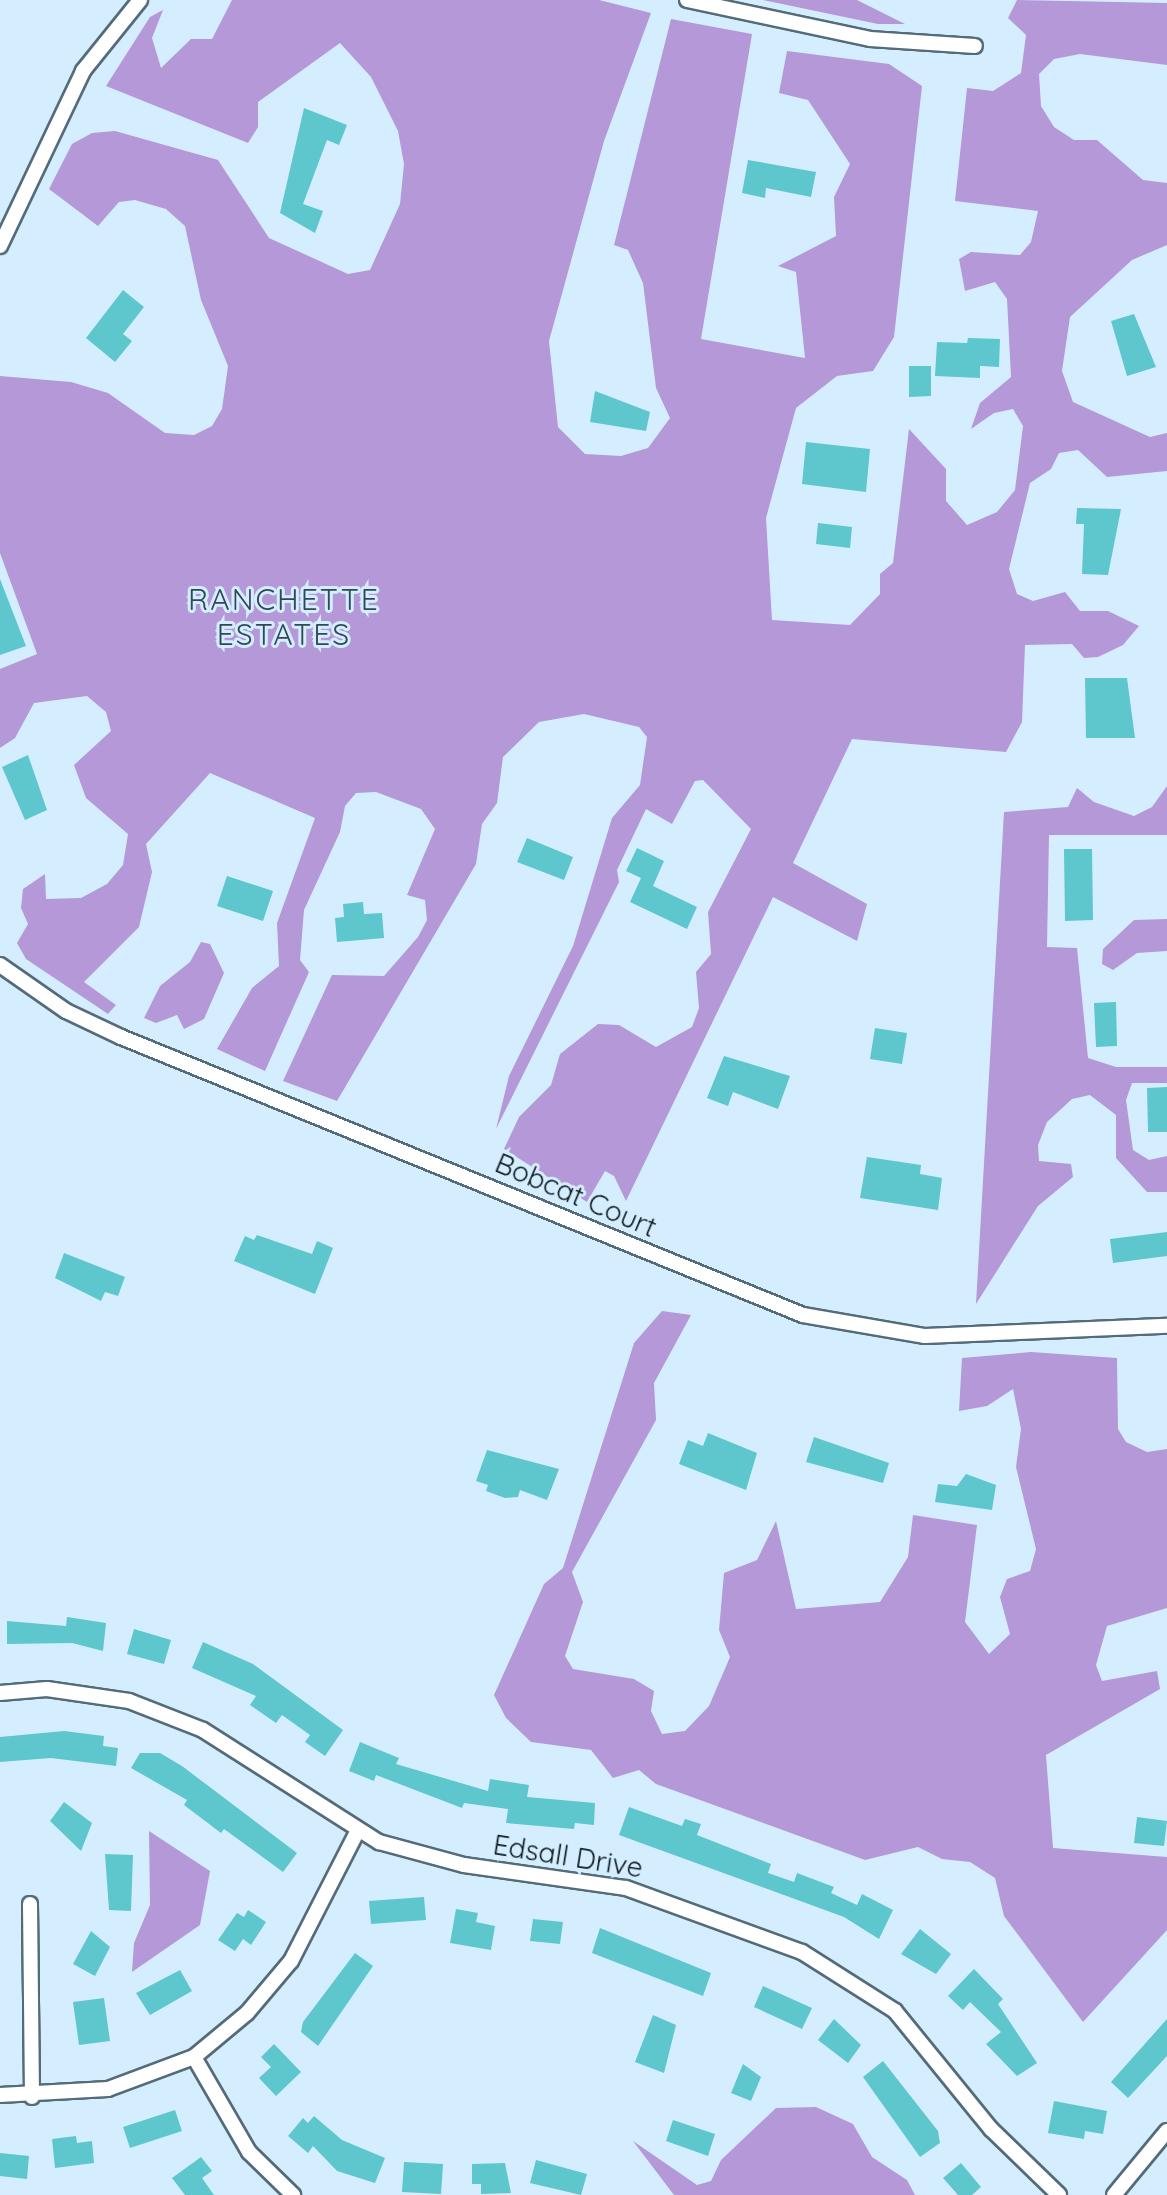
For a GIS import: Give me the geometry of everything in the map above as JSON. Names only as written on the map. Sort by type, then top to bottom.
[{"type":"street","points":[[0,246],[83,71],[140,0]]},
{"type":"street","points":[[687,0],[870,39],[975,46]]},
{"type":"street","name":"Bobcat Court","points":[[0,965],[66,1011],[121,1037],[803,1315],[925,1336],[1167,1326]]},
{"type":"street","name":"Edsall Drive","points":[[0,1693],[80,1692],[161,1711],[203,1730],[357,1832],[453,1863],[626,1888],[837,1970],[923,2039],[991,2129],[1059,2195]]},
{"type":"street","points":[[0,2095],[32,2097],[108,2089],[194,2057],[247,2013],[291,1961],[357,1832]]},
{"type":"street","points":[[30,1904],[32,2097]]},
{"type":"street","points":[[194,2057],[249,2152],[293,2195]]},
{"type":"street","points":[[1114,2195],[1167,2131]]},
{"type":"shaded area","points":[[232,0],[599,0],[651,13],[604,141],[549,341],[558,427],[585,454],[621,456],[648,448],[670,418],[656,388],[643,283],[628,250],[614,245],[671,19],[752,34],[701,339],[805,358],[796,272],[778,266],[836,236],[834,197],[850,164],[808,100],[779,93],[787,51],[889,64],[922,86],[894,337],[873,371],[837,376],[796,408],[766,518],[772,620],[850,625],[880,594],[880,574],[893,563],[909,429],[946,469],[946,501],[967,525],[997,512],[1015,490],[1023,426],[1013,409],[994,413],[971,429],[980,403],[1011,377],[1007,299],[995,282],[965,291],[959,259],[971,252],[1020,255],[1031,242],[1038,211],[955,201],[967,88],[993,91],[1021,73],[1026,35],[1008,18],[1017,0],[1167,3],[1167,65],[1080,54],[1054,59],[1039,74],[1041,106],[1054,127],[1074,140],[1097,140],[1143,180],[1167,183],[1167,245],[1132,260],[1070,317],[1062,371],[1073,402],[1150,437],[1167,433],[1167,471],[1107,477],[1078,450],[1059,453],[1051,469],[1030,483],[1009,569],[1017,594],[1033,601],[1065,592],[1080,611],[1108,611],[1139,626],[1123,645],[1098,657],[1084,658],[1072,644],[1025,645],[1022,722],[1006,752],[852,739],[793,863],[867,904],[857,941],[773,897],[626,1201],[614,1176],[605,1171],[587,1202],[504,1149],[519,1117],[551,1085],[560,1054],[598,1024],[619,1025],[656,1047],[692,1027],[699,1008],[696,972],[711,954],[708,912],[751,829],[703,780],[695,781],[672,824],[646,809],[617,870],[619,882],[496,1129],[509,1076],[573,946],[612,818],[640,785],[647,737],[639,727],[584,714],[539,722],[503,757],[497,803],[482,824],[476,864],[337,1101],[283,1081],[332,975],[384,976],[418,937],[427,920],[425,900],[407,895],[435,829],[421,809],[376,792],[356,793],[345,806],[340,832],[304,910],[300,960],[309,972],[265,1071],[217,1049],[252,988],[279,966],[277,923],[315,818],[210,773],[146,844],[152,872],[139,927],[84,982],[116,1005],[108,1014],[26,959],[17,943],[28,924],[21,908],[23,889],[45,874],[46,899],[81,898],[107,884],[123,865],[128,834],[86,798],[74,765],[111,731],[106,712],[87,696],[34,703],[15,738],[0,748],[0,669],[37,654],[0,553],[0,376],[71,382],[108,393],[165,433],[194,435],[212,426],[222,409],[228,366],[201,300],[185,226],[166,209],[135,200],[119,202],[98,226],[49,189],[72,144],[92,133],[115,131],[218,160],[269,238],[348,274],[370,270],[400,204],[404,164],[398,131],[371,77],[340,43],[258,102],[258,127],[248,143],[106,86],[150,17],[163,10],[152,38],[161,68],[191,39],[212,39]]},
{"type":"shaded area","points":[[763,0],[857,0],[905,24],[878,24]]},
{"type":"shaded area","points":[[1167,786],[1167,835],[1049,835],[1047,947],[1077,948],[1088,1058],[1116,1067],[1167,1067],[1167,1083],[1132,1083],[1126,1100],[1133,1150],[1149,1160],[1167,1156],[1167,1192],[1147,1192],[1116,1158],[1116,1115],[1090,1095],[1072,1099],[1047,1122],[1038,1145],[1039,1161],[1071,1164],[1073,1177],[1038,1206],[976,1304],[1004,812],[1068,807],[1077,788],[1094,802],[1134,816],[1152,807]]},
{"type":"shaded area","points":[[1167,919],[1167,951],[1137,953],[1113,970],[1102,964],[1103,949],[1134,920]]},
{"type":"shaded area","points":[[201,942],[210,944],[224,973],[204,1019],[184,1029],[177,1015],[156,1023],[144,1018],[160,986],[190,962]]},
{"type":"shaded area","points":[[662,1311],[691,1315],[654,1383],[656,1420],[572,1572],[583,1602],[565,1656],[573,1669],[634,1679],[654,1691],[651,1711],[662,1734],[685,1731],[709,1706],[730,1657],[719,1630],[724,1573],[757,1560],[776,1521],[796,1609],[880,1602],[908,1557],[913,1515],[977,1525],[965,1622],[989,1654],[1010,1634],[1000,1597],[1007,1579],[1030,1571],[1036,1549],[1016,1467],[1021,1429],[1013,1389],[987,1406],[959,1411],[962,1358],[1031,1352],[1117,1358],[1118,1429],[1126,1442],[1147,1452],[1167,1449],[1167,1608],[1107,1626],[1096,1665],[1102,1681],[1157,1671],[1160,1689],[1046,1755],[1053,1848],[1167,1857],[1167,1930],[1083,2022],[1004,1916],[995,1878],[970,1862],[942,1859],[918,1847],[865,1860],[656,1784],[639,1770],[613,1778],[591,1750],[531,1742],[506,1718],[494,1695],[544,1584],[563,1568],[634,1343]]},
{"type":"shaded area","points":[[149,1831],[210,1871],[200,1925],[132,1972],[134,1943],[150,1905]]},
{"type":"shaded area","points":[[816,2107],[853,2124],[872,2157],[907,2180],[915,2195],[674,2195],[633,2141],[697,2185],[711,2181],[721,2160],[776,2108]]},
{"type":"building","points":[[304,108],[347,125],[339,145],[327,140],[303,204],[323,211],[315,233],[280,213]]},
{"type":"building","points":[[748,160],[816,172],[811,197],[766,188],[765,198],[742,193]]},
{"type":"building","points":[[123,290],[144,307],[123,334],[132,341],[115,362],[86,338]]},
{"type":"building","points":[[1134,314],[1156,367],[1127,376],[1111,321]]},
{"type":"building","points":[[968,338],[1000,339],[999,367],[980,366],[980,378],[935,376],[937,342],[967,343]]},
{"type":"building","points":[[909,366],[931,366],[931,396],[909,397]]},
{"type":"building","points":[[595,391],[650,412],[646,431],[590,422]]},
{"type":"building","points":[[806,442],[870,449],[866,492],[802,484]]},
{"type":"building","points":[[1077,508],[1121,509],[1108,575],[1082,574],[1084,524],[1076,524]]},
{"type":"building","points":[[818,523],[852,527],[850,548],[816,544]]},
{"type":"building","points":[[0,579],[26,646],[0,655]]},
{"type":"building","points":[[1085,678],[1127,678],[1135,738],[1086,738]]},
{"type":"building","points":[[28,755],[47,810],[25,820],[2,767]]},
{"type":"building","points":[[527,838],[573,857],[564,880],[517,862]]},
{"type":"building","points":[[637,848],[664,861],[653,886],[697,907],[687,929],[630,902],[641,878],[626,871]]},
{"type":"building","points":[[1064,849],[1092,849],[1093,920],[1065,921]]},
{"type":"building","points":[[227,876],[273,891],[263,921],[217,906]]},
{"type":"building","points":[[363,902],[364,914],[382,913],[384,938],[337,942],[335,918],[344,917],[343,904]]},
{"type":"building","points":[[1116,1002],[1117,1046],[1096,1047],[1094,1003]]},
{"type":"building","points":[[875,1028],[907,1033],[902,1064],[870,1059]]},
{"type":"building","points":[[724,1056],[790,1076],[778,1109],[733,1092],[728,1106],[707,1098]]},
{"type":"building","points":[[1167,1087],[1167,1132],[1148,1132],[1147,1088]]},
{"type":"building","points":[[867,1157],[921,1165],[920,1174],[942,1178],[938,1210],[860,1198]]},
{"type":"building","points":[[1167,1232],[1167,1256],[1113,1263],[1110,1239]]},
{"type":"building","points":[[257,1235],[312,1254],[317,1241],[333,1248],[315,1294],[234,1261],[245,1236],[254,1240]]},
{"type":"building","points":[[64,1253],[125,1277],[118,1296],[105,1292],[101,1301],[55,1278]]},
{"type":"building","points":[[708,1433],[757,1453],[746,1490],[679,1464],[688,1440],[703,1446]]},
{"type":"building","points":[[814,1437],[889,1463],[883,1483],[806,1462]]},
{"type":"building","points":[[487,1450],[559,1469],[547,1500],[520,1490],[518,1497],[505,1498],[486,1491],[488,1485],[476,1481]]},
{"type":"building","points":[[966,1474],[996,1485],[992,1510],[935,1502],[938,1484],[957,1486]]},
{"type":"building","points":[[67,1617],[106,1623],[103,1651],[72,1643],[7,1644],[7,1621],[66,1626]]},
{"type":"building","points":[[134,1629],[171,1640],[164,1664],[127,1654]]},
{"type":"building","points":[[203,1642],[253,1664],[343,1730],[325,1756],[305,1742],[310,1735],[282,1715],[276,1723],[250,1705],[256,1696],[192,1668]]},
{"type":"building","points":[[64,1731],[104,1736],[103,1746],[118,1748],[116,1766],[51,1758],[0,1762],[0,1737]]},
{"type":"building","points":[[360,1742],[399,1758],[396,1764],[488,1791],[490,1779],[529,1785],[527,1797],[595,1803],[594,1825],[575,1823],[574,1829],[506,1823],[508,1809],[464,1803],[462,1808],[376,1775],[374,1781],[349,1771]]},
{"type":"building","points":[[140,1753],[160,1753],[182,1766],[297,1853],[283,1872],[224,1829],[221,1833],[184,1805],[187,1800],[131,1768]]},
{"type":"building","points":[[64,1802],[92,1823],[81,1851],[50,1821]]},
{"type":"building","points":[[629,1807],[682,1826],[685,1819],[701,1824],[697,1835],[771,1864],[768,1873],[794,1882],[797,1873],[834,1887],[831,1893],[857,1905],[862,1894],[893,1910],[879,1939],[844,1917],[619,1835]]},
{"type":"building","points":[[1137,1817],[1167,1821],[1164,1846],[1134,1843]]},
{"type":"building","points":[[105,1854],[133,1855],[131,1911],[109,1910]]},
{"type":"building","points":[[424,1897],[426,1920],[371,1924],[369,1901]]},
{"type":"building","points":[[456,1909],[478,1913],[476,1922],[495,1926],[491,1950],[450,1943]]},
{"type":"building","points":[[248,1910],[266,1922],[251,1945],[243,1939],[235,1951],[218,1940],[237,1913],[244,1917]]},
{"type":"building","points":[[533,1919],[563,1922],[560,1944],[530,1941]]},
{"type":"building","points":[[600,1928],[711,1973],[703,1996],[592,1953]]},
{"type":"building","points":[[920,1929],[951,1954],[936,1974],[901,1954]]},
{"type":"building","points":[[91,1931],[110,1947],[95,1976],[73,1964]]},
{"type":"building","points":[[355,1953],[373,1966],[318,2046],[301,2032],[303,2022]]},
{"type":"building","points":[[974,1969],[1003,1999],[998,2004],[1037,2063],[1017,2076],[986,2044],[1001,2032],[970,2002],[963,2010],[948,1996]]},
{"type":"building","points":[[180,1970],[192,1991],[150,2015],[136,1993]]},
{"type":"building","points":[[763,1986],[812,2008],[802,2029],[754,2007]]},
{"type":"building","points":[[104,1998],[110,2041],[79,2045],[73,2002]]},
{"type":"building","points":[[653,2015],[676,2025],[664,2073],[635,2062]]},
{"type":"building","points":[[834,2019],[861,2045],[848,2063],[818,2040]]},
{"type":"building","points":[[1167,2019],[1167,2056],[1128,2098],[1111,2082]]},
{"type":"building","points":[[274,2044],[301,2072],[276,2096],[259,2078],[271,2067],[261,2057]]},
{"type":"building","points":[[883,2061],[938,2131],[940,2143],[920,2157],[863,2077]]},
{"type":"building","points":[[743,2064],[761,2077],[751,2101],[731,2093]]},
{"type":"building","points":[[1054,2101],[1107,2111],[1103,2134],[1085,2131],[1084,2139],[1048,2133]]},
{"type":"building","points":[[175,2110],[182,2131],[130,2148],[123,2127]]},
{"type":"building","points":[[314,2116],[342,2140],[385,2158],[375,2183],[337,2171],[313,2146],[308,2153],[288,2136],[303,2118],[308,2123]]},
{"type":"building","points":[[673,2120],[715,2134],[708,2156],[666,2141]]},
{"type":"building","points":[[76,2136],[77,2143],[92,2141],[94,2163],[55,2168],[52,2139]]},
{"type":"building","points":[[0,2153],[29,2156],[27,2179],[0,2176]]},
{"type":"building","points":[[201,2157],[212,2171],[202,2178],[214,2195],[185,2195],[172,2178]]},
{"type":"building","points":[[536,2160],[587,2174],[581,2195],[530,2183]]},
{"type":"building","points":[[404,2162],[443,2164],[441,2194],[402,2192]]},
{"type":"building","points":[[505,2163],[511,2193],[481,2194],[481,2184],[472,2184],[472,2164]]},
{"type":"building","points":[[961,2163],[981,2187],[972,2195],[958,2195],[943,2178]]},
{"type":"district","name":"RANCHETTE ESTATES","points":[[284,616]]}]
